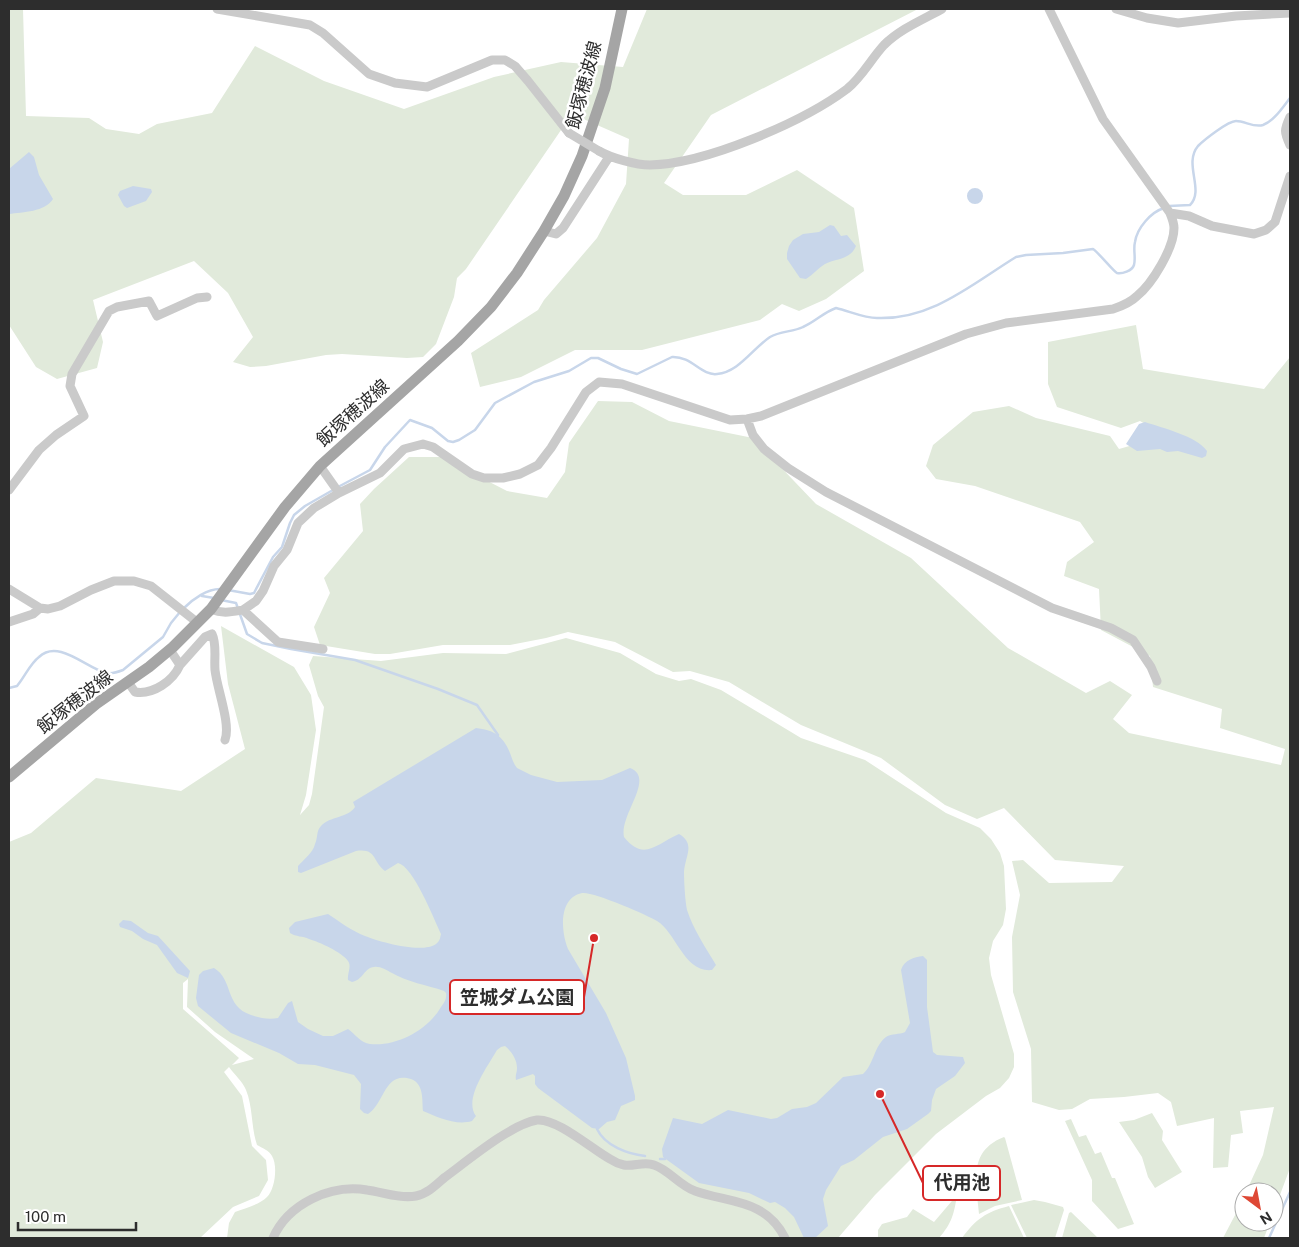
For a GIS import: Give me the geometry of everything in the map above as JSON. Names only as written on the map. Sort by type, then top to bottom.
[{"type":"main road","name":"飯塚穂波線","points":[[9,777],[96,704],[170,650],[198,624],[211,610],[285,508],[320,466],[423,374],[471,328],[496,300],[544,232],[564,196],[582,156],[605,88],[622,9]]},
{"type":"street","points":[[217,9],[310,25],[323,32],[369,74],[395,83],[427,87],[492,60],[505,60],[515,66],[569,133],[609,157],[649,165],[697,159],[752,139],[803,116],[847,89],[860,76],[884,45],[904,29],[942,9]]},
{"type":"street","points":[[211,610],[228,613],[243,610],[256,601],[263,591],[274,566],[286,550],[298,523],[314,508],[339,493],[380,473],[404,449],[423,444],[433,447],[472,474],[484,478],[503,478],[520,474],[538,465],[551,448],[586,392],[598,382],[622,384],[730,420],[747,419],[761,416],[966,334],[1006,323],[1113,309],[1125,305],[1136,298],[1144,290],[1165,257],[1173,239],[1174,227],[1170,213],[1103,119],[1049,9]]},
{"type":"street","points":[[1116,9],[1178,24],[1236,16],[1290,12]]},
{"type":"street","points":[[1236,16],[1252,9]]},
{"type":"street","points":[[1290,117],[1285,128],[1290,145]]},
{"type":"street","points":[[544,232],[556,234],[563,228],[609,157]]},
{"type":"street","points":[[1170,213],[1189,216],[1212,226],[1254,234],[1266,230],[1275,222],[1290,176]]},
{"type":"street","points":[[9,490],[39,450],[56,435],[84,416],[70,386],[72,374],[109,311],[149,301],[157,316],[197,298],[206,298]]},
{"type":"street","points":[[747,419],[753,435],[764,449],[788,468],[826,492],[1052,608],[1111,628],[1133,640],[1151,667],[1156,681]]},
{"type":"street","points":[[320,466],[339,493]]},
{"type":"street","points":[[9,589],[40,608],[48,609],[60,606],[114,581],[134,581],[151,586],[198,624]]},
{"type":"street","points":[[9,622],[33,614],[40,608]]},
{"type":"street","points":[[243,610],[278,642],[323,649]]},
{"type":"street","points":[[128,682],[135,692],[141,693],[170,681],[180,665],[205,637],[212,634],[215,640],[215,669],[218,690],[228,733],[225,740]]},
{"type":"street","points":[[170,650],[180,665]]},
{"type":"street","points":[[273,1238],[281,1223],[294,1210],[316,1198],[351,1188],[395,1195],[416,1196],[430,1190],[515,1129],[537,1120],[544,1121],[575,1135],[609,1159],[624,1165],[653,1164],[694,1191],[737,1201],[753,1207],[765,1214],[777,1225],[785,1238]]},
{"type":"green space","points":[[9,9],[23,9],[26,116],[89,118],[106,129],[139,134],[157,124],[212,113],[255,46],[324,81],[404,109],[494,77],[561,62],[623,67],[647,9],[918,9],[711,115],[664,183],[683,195],[746,195],[797,170],[854,208],[864,271],[826,299],[799,311],[782,304],[760,320],[642,350],[575,350],[521,377],[480,387],[471,353],[538,310],[544,300],[597,238],[626,184],[629,139],[572,114],[466,269],[457,278],[454,297],[436,344],[423,357],[407,358],[342,354],[250,367],[233,362],[253,337],[228,293],[194,261],[93,300],[103,342],[97,368],[57,379],[36,367],[9,325]]},
{"type":"green space","points":[[1136,325],[1143,369],[1264,389],[1290,357],[1290,1168],[1284,1184],[1284,1182],[1251,1182],[1263,1155],[1274,1107],[1240,1111],[1243,1133],[1231,1135],[1228,1167],[1213,1168],[1214,1118],[1177,1126],[1171,1102],[1158,1093],[1090,1099],[1072,1109],[1059,1110],[1032,1102],[1031,1049],[1013,992],[1012,937],[1020,895],[1012,861],[1023,860],[1049,883],[1112,882],[1124,866],[1055,860],[1004,808],[977,819],[945,805],[881,758],[801,725],[729,682],[690,671],[673,672],[615,642],[568,632],[510,645],[443,645],[390,654],[375,654],[320,645],[314,627],[330,593],[324,578],[363,531],[360,504],[409,457],[441,457],[507,491],[547,498],[565,472],[569,443],[598,401],[632,402],[669,421],[753,438],[816,504],[911,558],[1008,648],[1086,693],[1110,681],[1132,695],[1113,719],[1129,733],[1281,765],[1285,749],[1220,728],[1222,709],[1153,687],[1150,656],[1101,630],[1099,589],[1064,576],[1067,562],[1094,542],[1080,522],[975,486],[936,479],[926,466],[933,445],[973,412],[1009,406],[1036,418],[1110,436],[1119,449],[1133,445],[1179,444],[1140,421],[1121,428],[1057,407],[1048,384],[1048,342]]},
{"type":"green space","points":[[221,626],[294,667],[311,695],[316,730],[306,795],[300,815],[309,805],[312,794],[324,707],[318,696],[309,665],[313,656],[381,661],[443,653],[506,654],[566,638],[620,653],[656,674],[679,681],[691,679],[721,690],[801,738],[865,760],[946,813],[980,828],[991,839],[1000,853],[1004,866],[1006,909],[1003,925],[993,941],[989,958],[991,975],[1014,1054],[1014,1067],[1009,1078],[1000,1088],[986,1096],[936,1134],[875,1195],[838,1238],[227,1238],[229,1223],[235,1212],[264,1200],[270,1193],[274,1183],[275,1171],[274,1160],[271,1154],[257,1145],[246,1090],[229,1067],[224,1072],[242,1096],[252,1146],[266,1160],[268,1180],[259,1196],[233,1207],[200,1238],[9,1238],[9,842],[31,833],[96,778],[181,791],[245,749],[228,684]],"holes":[[[188,979],[187,1007],[215,1032],[254,1059],[232,1065],[239,1058],[183,1009],[183,983]]]},
{"type":"green space","points":[[1152,1113],[1163,1131],[1162,1140],[1182,1172],[1155,1188],[1148,1177],[1142,1157],[1119,1122],[1134,1120]]},
{"type":"green space","points":[[1071,1119],[1079,1137],[1086,1135],[1095,1154],[1101,1152],[1112,1178],[1115,1178],[1134,1224],[1118,1229],[1092,1201],[1092,1180],[1065,1121]]},
{"type":"green space","points":[[1004,1137],[1022,1200],[995,1206],[979,1214],[976,1179],[979,1159],[984,1150],[992,1143]]},
{"type":"green space","points":[[957,1195],[952,1218],[939,1238],[878,1238],[878,1230],[882,1224],[907,1217],[913,1209],[934,1222]]},
{"type":"green space","points":[[1034,1200],[1063,1207],[1064,1210],[1055,1238],[1027,1238],[1011,1205]]},
{"type":"green space","points":[[1009,1206],[1024,1238],[962,1238],[982,1217]]},
{"type":"green space","points":[[1071,1212],[1098,1238],[1062,1238],[1069,1213]]},
{"type":"green space","points":[[1234,1217],[1234,1232],[1266,1232],[1264,1238],[1223,1238]]},
{"type":"water","points":[[29,152],[34,157],[39,175],[53,199],[45,207],[9,214],[9,169]]},
{"type":"water","points":[[133,186],[151,189],[152,192],[146,201],[127,208],[118,195],[120,191]]},
{"type":"water","points":[[972,188],[978,188],[983,193],[981,202],[972,204],[967,199],[967,193]]},
{"type":"water","points":[[830,225],[834,226],[841,236],[847,235],[856,246],[847,256],[825,264],[806,279],[800,278],[787,259],[789,246],[793,240],[803,234],[819,232]]},
{"type":"water","points":[[1145,422],[1179,433],[1195,441],[1207,451],[1206,456],[1202,458],[1178,451],[1167,452],[1160,449],[1137,451],[1126,444],[1139,424]]},
{"type":"water","points":[[476,728],[497,734],[507,747],[517,768],[531,775],[557,782],[602,780],[630,768],[637,773],[639,780],[635,798],[626,818],[624,837],[631,844],[644,850],[657,846],[679,834],[687,842],[688,851],[684,872],[687,910],[696,931],[716,965],[712,970],[702,969],[694,965],[687,959],[664,926],[632,909],[588,893],[574,896],[565,908],[563,925],[568,949],[606,1013],[626,1058],[635,1096],[635,1100],[621,1106],[615,1120],[607,1122],[599,1129],[592,1128],[538,1088],[533,1074],[516,1080],[516,1061],[505,1046],[497,1050],[478,1083],[473,1101],[473,1109],[476,1116],[472,1121],[453,1122],[423,1111],[422,1092],[418,1084],[411,1079],[402,1078],[390,1084],[374,1109],[368,1114],[364,1113],[360,1109],[361,1084],[354,1075],[315,1065],[298,1064],[279,1053],[231,1033],[198,1006],[196,998],[199,975],[203,971],[214,968],[224,979],[233,999],[242,1011],[261,1018],[278,1018],[288,1003],[292,1001],[298,1022],[323,1036],[333,1036],[348,1029],[358,1038],[370,1044],[390,1043],[420,1030],[428,1023],[445,1001],[446,993],[444,991],[404,979],[383,968],[376,967],[368,969],[359,979],[352,982],[348,980],[350,965],[345,958],[324,945],[290,933],[289,928],[295,922],[328,914],[355,932],[380,941],[401,946],[430,947],[439,941],[441,934],[410,873],[404,866],[398,863],[385,871],[368,851],[356,851],[301,873],[298,872],[298,866],[312,850],[321,826],[329,820],[352,811],[355,807],[353,802]]},
{"type":"water","points":[[123,920],[131,921],[148,933],[158,936],[190,971],[188,978],[177,973],[157,945],[143,939],[132,931],[120,927],[119,924]]},
{"type":"water","points":[[923,956],[927,960],[927,1007],[933,1052],[937,1055],[963,1057],[965,1063],[955,1076],[936,1089],[931,1111],[928,1114],[907,1129],[883,1137],[854,1160],[841,1166],[826,1190],[823,1199],[828,1226],[815,1238],[804,1238],[794,1217],[775,1202],[770,1203],[749,1193],[699,1183],[663,1157],[662,1149],[673,1118],[702,1124],[728,1110],[771,1119],[777,1118],[792,1109],[807,1107],[816,1103],[843,1077],[863,1074],[870,1065],[882,1041],[893,1034],[905,1032],[910,1023],[901,970],[904,964],[910,960]]},
{"type":"waterway","points":[[1169,206],[1190,205],[1194,199],[1193,161],[1194,153],[1201,143],[1216,131],[1232,122],[1239,121],[1256,126],[1267,123],[1290,98]]},
{"type":"waterway","points":[[338,487],[370,470],[385,447],[410,420],[432,428],[448,441],[459,440],[475,430],[495,403],[534,382],[569,371],[591,358],[598,358],[637,374],[672,357],[691,362],[711,374],[717,374],[739,365],[770,337],[803,327],[836,308],[872,318],[897,317],[916,313],[934,307],[951,298],[1016,257],[1093,249],[1117,273],[1127,272],[1134,265],[1134,245],[1139,231],[1154,213],[1164,208]]},
{"type":"waterway","points":[[228,590],[254,593],[273,557],[282,547],[294,515],[305,506],[333,490]]},
{"type":"waterway","points":[[184,608],[200,595],[220,589]]},
{"type":"waterway","points":[[202,596],[214,598]]},
{"type":"waterway","points":[[221,600],[236,603],[247,634],[262,643],[355,660],[438,689],[477,705],[498,735]]},
{"type":"waterway","points":[[9,688],[17,686],[34,662],[47,652],[64,653],[99,671],[107,673],[123,670],[163,637],[180,612]]},
{"type":"waterway","points":[[597,1129],[605,1140],[618,1148],[645,1156]]},
{"type":"waterway","points":[[660,1159],[665,1159]]},
{"type":"waterway","points":[[1269,1238],[1290,1192]]},
{"type":"place","name":"笠城ダム公園","points":[[594,938]]},
{"type":"place","name":"代用池","points":[[880,1094]]}]
